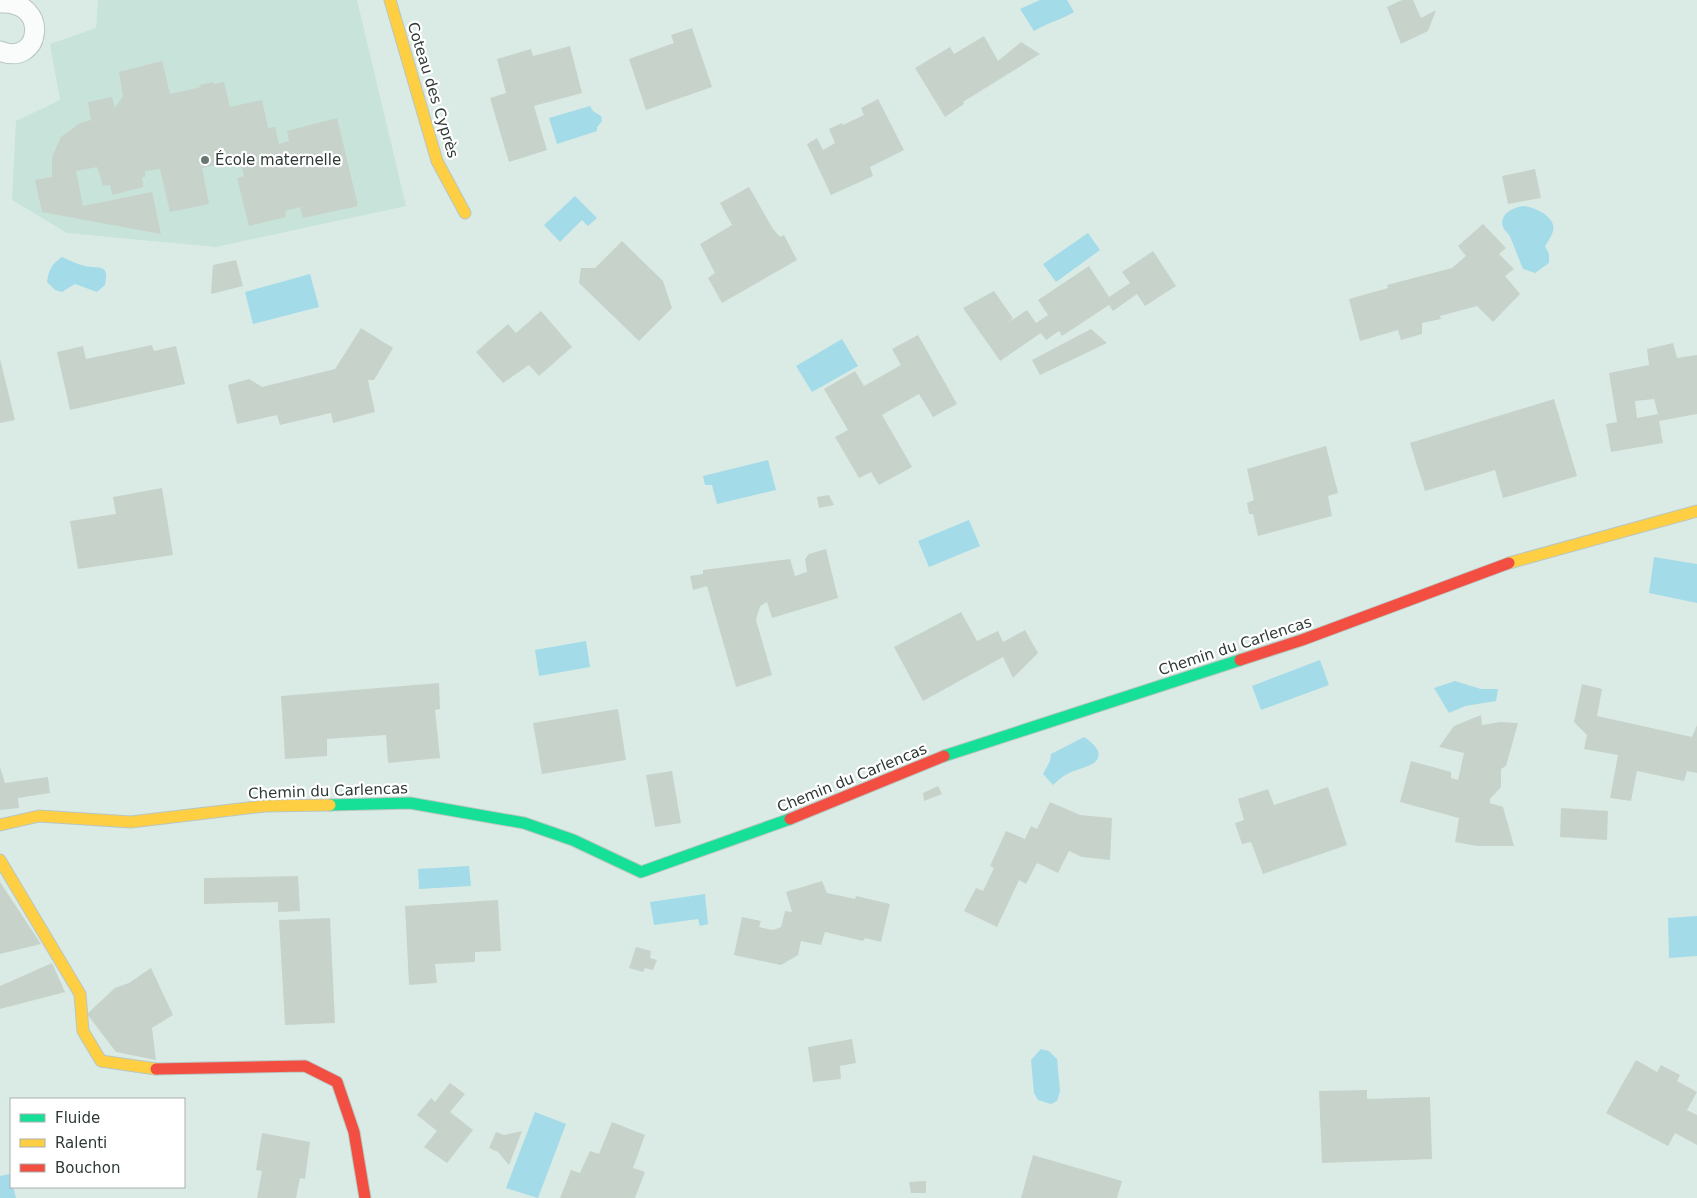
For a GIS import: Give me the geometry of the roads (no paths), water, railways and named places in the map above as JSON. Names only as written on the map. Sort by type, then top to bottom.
[{"type":"street","name":"Coteau des Cyprès","points":[[390,0],[437,161],[465,213]]},
{"type":"street","name":"Chemin du Carlencas","points":[[0,825],[39,816],[130,822],[265,806],[410,802],[524,823],[573,840],[641,872],[781,823],[956,751],[1302,640],[1518,560],[1697,511]]},
{"type":"street","points":[[0,860],[80,994],[83,1031],[101,1061],[166,1070],[305,1066],[337,1082],[354,1132],[365,1198]]},
{"type":"lane","points":[[0,3],[8,1],[25,6],[35,21],[35,30],[33,38],[21,51],[12,53],[0,51]]},
{"type":"water","points":[[1040,0],[1067,0],[1074,12],[1034,31],[1020,9]]},
{"type":"water","points":[[590,106],[593,111],[601,116],[602,121],[597,127],[597,131],[557,144],[549,118]]},
{"type":"water","points":[[575,196],[597,218],[588,226],[582,220],[560,242],[544,225]]},
{"type":"water","points":[[1524,206],[1544,214],[1552,221],[1553,226],[1552,235],[1545,246],[1549,254],[1549,263],[1535,273],[1523,269],[1502,224],[1507,213],[1515,208]]},
{"type":"water","points":[[1088,233],[1100,250],[1056,282],[1043,264]]},
{"type":"water","points":[[62,257],[82,265],[102,268],[106,273],[105,285],[97,292],[75,284],[62,292],[55,290],[47,282],[48,277],[52,267]]},
{"type":"water","points":[[310,274],[319,307],[253,324],[245,292]]},
{"type":"water","points":[[842,339],[858,366],[812,392],[796,366]]},
{"type":"water","points":[[768,460],[776,490],[717,504],[712,485],[705,485],[703,476]]},
{"type":"water","points":[[969,520],[980,546],[929,567],[918,541]]},
{"type":"water","points":[[1654,557],[1697,564],[1697,603],[1649,593]]},
{"type":"water","points":[[586,641],[590,667],[539,676],[535,650]]},
{"type":"water","points":[[1320,660],[1329,685],[1261,710],[1252,686]]},
{"type":"water","points":[[1455,681],[1481,689],[1498,689],[1496,701],[1465,706],[1449,713],[1434,688]]},
{"type":"water","points":[[1084,737],[1098,751],[1099,756],[1097,760],[1089,766],[1067,774],[1053,785],[1043,774],[1050,761],[1051,754]]},
{"type":"water","points":[[469,866],[471,886],[419,889],[418,869]]},
{"type":"water","points":[[705,894],[708,924],[700,926],[698,919],[654,925],[650,902]]},
{"type":"water","points":[[1697,916],[1697,956],[1669,958],[1668,918]]},
{"type":"water","points":[[1041,1049],[1049,1051],[1057,1059],[1060,1091],[1057,1101],[1051,1104],[1038,1100],[1034,1093],[1031,1060]]},
{"type":"water","points":[[535,1112],[566,1124],[538,1198],[506,1188]]},
{"type":"water","points":[[10,1174],[10,1188],[14,1188],[16,1198],[0,1198],[0,1176]]},
{"type":"place","name":"École maternelle","points":[[205,160]]}]
